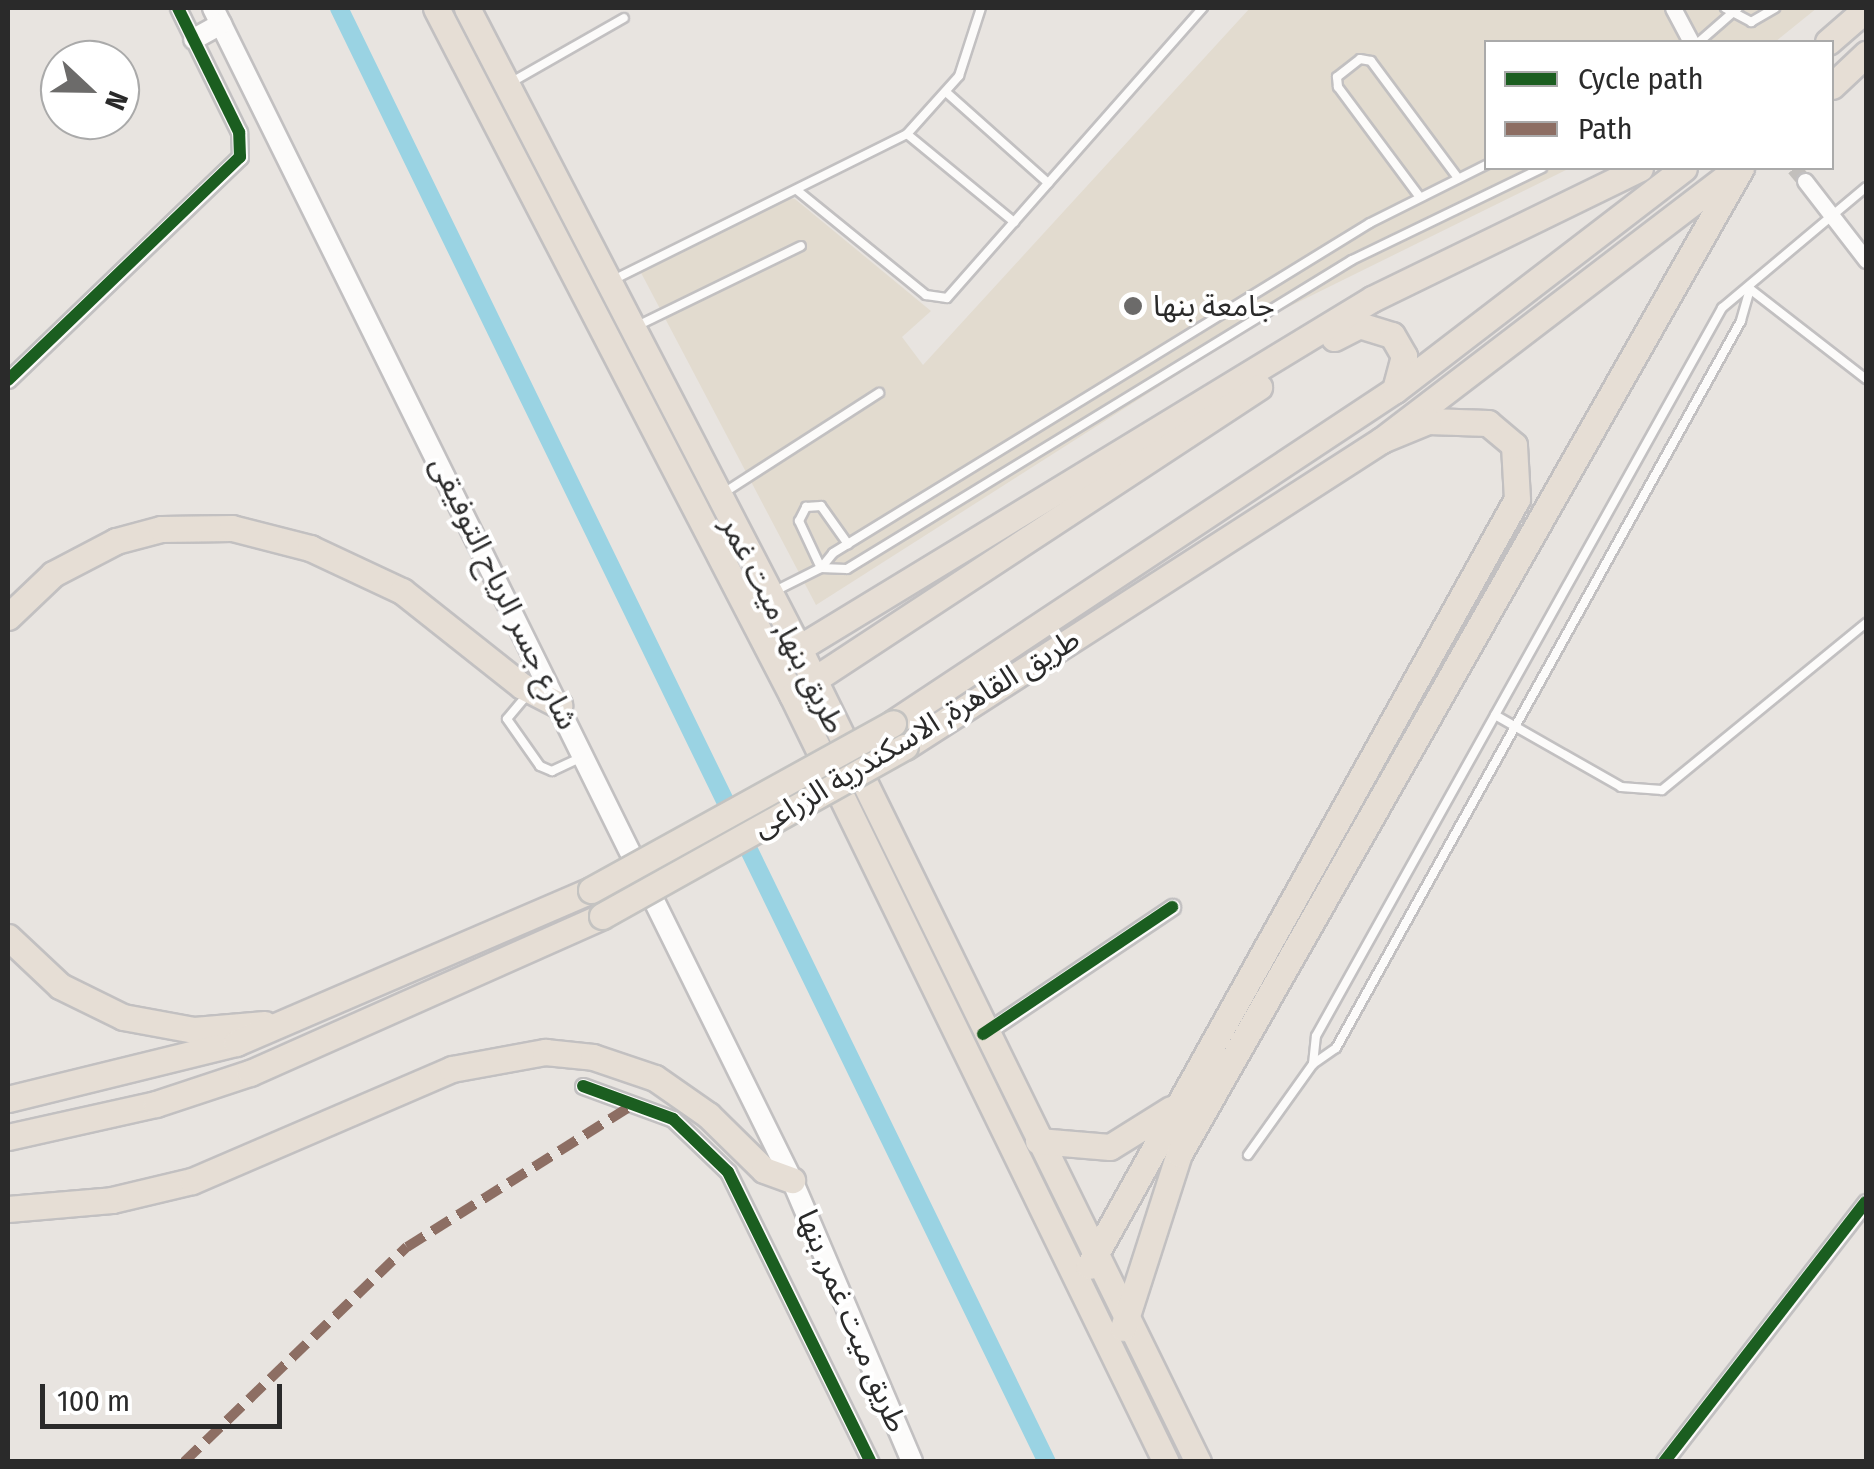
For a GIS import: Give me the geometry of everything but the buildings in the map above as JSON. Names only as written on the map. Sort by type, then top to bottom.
[{"type":"highway","name":"طريق بنها, ميت غمر","points":[[436,8],[792,695],[1166,1462]]},
{"type":"highway","name":"طريق بنها, ميت غمر","points":[[467,8],[629,330],[814,679],[983,1034],[1198,1462]]},
{"type":"highway","points":[[1830,40],[1866,9]]},
{"type":"highway","points":[[1834,84],[1866,54]]},
{"type":"highway","points":[[775,662],[1372,299],[1636,170]]},
{"type":"highway","name":"طريق القاهرة, الاسكندرية الزراعى","points":[[8,1099],[176,1063],[295,1021],[591,890],[893,722],[1395,390],[1681,170]]},
{"type":"highway","name":"طريق القاهرة, الاسكندرية الزراعى","points":[[8,1137],[156,1104],[250,1073],[602,916],[905,746],[1382,440],[1737,170]]},
{"type":"highway","points":[[1106,1339],[1128,1324],[1179,1154],[1739,170]]},
{"type":"highway","points":[[792,695],[1347,329],[1382,328],[1400,344],[1404,368],[1395,390]]},
{"type":"highway","points":[[1079,1284],[1516,499],[1514,445],[1488,423],[1428,421],[1382,440]]},
{"type":"highway","points":[[8,617],[53,574],[116,541],[173,528],[232,528],[310,548],[402,591],[546,693]]},
{"type":"highway","points":[[838,730],[838,695],[861,647]]},
{"type":"highway","points":[[8,938],[60,986],[123,1017],[194,1030],[295,1021]]},
{"type":"highway","points":[[8,1209],[112,1200],[192,1180],[452,1069],[545,1052],[604,1060],[655,1078],[708,1114],[764,1170],[792,1180]]},
{"type":"highway","points":[[1038,1141],[1110,1147],[1186,1097]]},
{"type":"main road","points":[[194,40],[217,16]]},
{"type":"main road","name":"شارع جسر الرياح التوفيقى","points":[[217,16],[546,693],[584,756],[792,1180]]},
{"type":"main road","name":"طريق ميت غمر, بنها","points":[[792,1180],[912,1462]]},
{"type":"street","points":[[8,380],[232,168],[239,132],[178,8]]},
{"type":"street","points":[[1673,8],[1689,40]]},
{"type":"street","points":[[1805,181],[1866,260]]},
{"type":"street","points":[[983,1034],[1172,906]]},
{"type":"street","points":[[583,1086],[673,1119],[728,1172],[871,1462]]},
{"type":"street","points":[[1664,1462],[1866,1202]]},
{"type":"lane","points":[[606,284],[907,134],[946,92],[968,55],[980,8]]},
{"type":"lane","points":[[798,190],[932,299],[947,298],[1203,8]]},
{"type":"lane","points":[[1701,40],[1727,11],[1738,8]]},
{"type":"lane","points":[[1727,11],[1751,22],[1775,8]]},
{"type":"lane","points":[[505,86],[624,18]]},
{"type":"lane","points":[[1419,196],[1338,86],[1337,77],[1360,59],[1371,61],[1458,178]]},
{"type":"lane","points":[[946,92],[1048,183]]},
{"type":"lane","points":[[907,134],[1014,222]]},
{"type":"lane","points":[[746,605],[822,568],[848,544],[1419,196],[1484,166]]},
{"type":"lane","points":[[822,568],[848,569],[1352,260],[1538,170]]},
{"type":"lane","points":[[1313,1064],[1316,1036],[1715,320],[1866,187]]},
{"type":"lane","points":[[629,330],[800,246]]},
{"type":"lane","points":[[1248,1155],[1313,1064],[1336,1048],[1735,332],[1750,289]]},
{"type":"lane","points":[[1750,289],[1866,379]]},
{"type":"lane","points":[[1715,320],[1735,332]]},
{"type":"lane","points":[[717,497],[878,394]]},
{"type":"lane","points":[[822,568],[798,522],[806,507],[828,511],[848,544]]},
{"type":"lane","points":[[1495,714],[1620,788],[1662,790],[1866,623]]},
{"type":"lane","points":[[546,693],[506,718],[540,766],[557,770],[584,756]]},
{"type":"shaded area","name":"جامعة بنها","points":[[1250,8],[1817,8],[1777,40],[1484,40],[1484,170],[1566,170],[1268,317],[816,605],[638,267],[784,197],[795,199],[931,311],[902,337],[923,365]]},
{"type":"waterway","points":[[339,8],[1047,1462]]},
{"type":"tunnel","points":[[1796,170],[1805,181]]},
{"type":"marked path","points":[[184,1462],[407,1247],[636,1103]]},
{"type":"cycle path","points":[[8,380],[240,157],[239,132],[178,8]]},
{"type":"cycle path","points":[[983,1034],[1172,907]]},
{"type":"cycle path","points":[[583,1086],[673,1119],[728,1172],[871,1462]]},
{"type":"cycle path","points":[[1664,1462],[1866,1202]]},
{"type":"place","name":"جامعة بنها","points":[[1133,306]]}]
